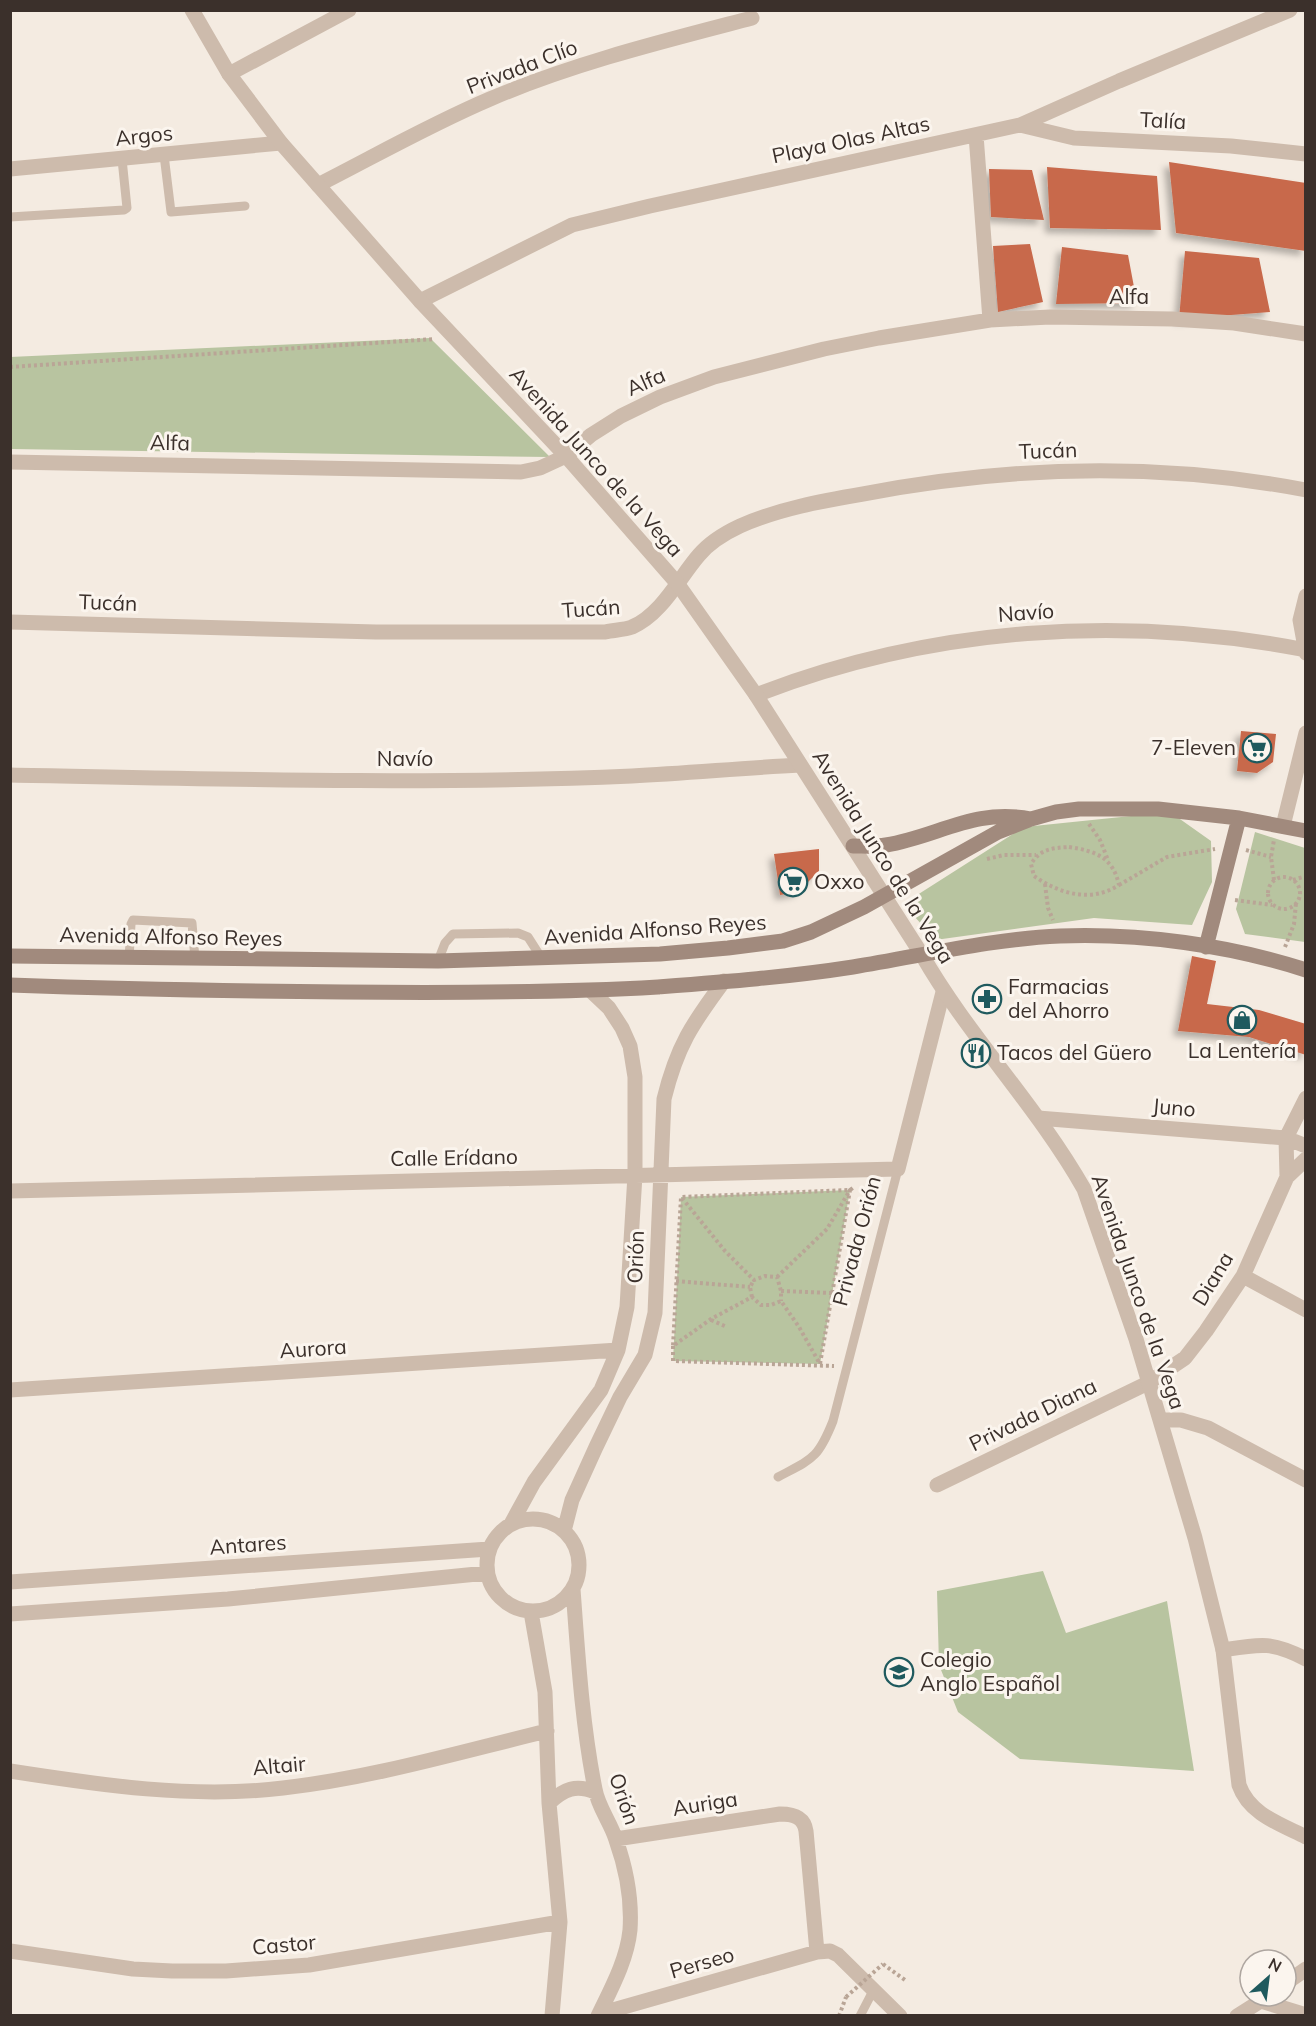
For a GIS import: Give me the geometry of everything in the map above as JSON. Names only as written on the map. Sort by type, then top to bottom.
[{"type":"main road","name":"Avenida Alfonso Reyes","points":[[10,956],[438,961],[660,954],[783,941],[834,922],[998,832],[1056,812],[1079,809],[1158,809],[1239,818],[1305,831]]},
{"type":"main road","points":[[853,846],[889,845],[972,819],[1013,816],[1031,819]]},
{"type":"main road","points":[[1206,947],[1239,818]]},
{"type":"main road","points":[[10,985],[172,990],[430,993],[591,991],[804,974],[987,943],[1061,936],[1145,938],[1206,947],[1280,962],[1305,970]]},
{"type":"street","name":"Avenida Junco de la Vega","points":[[192,10],[229,74],[281,143],[453,338],[566,456],[677,583],[756,695],[922,955],[943,992],[1038,1118],[1084,1189],[1136,1339],[1195,1538],[1223,1650],[1239,1785],[1244,1797],[1266,1818],[1305,1837]]},
{"type":"street","points":[[229,74],[349,10]]},
{"type":"street","name":"Playa Olas Altas","points":[[420,301],[580,222],[1020,125],[1290,10]]},
{"type":"street","name":"Privada Clío","points":[[318,185],[490,99],[582,65],[649,44],[752,18]]},
{"type":"street","name":"Talía","points":[[1020,125],[1074,138],[1231,146],[1305,154]]},
{"type":"street","points":[[976,135],[990,320]]},
{"type":"street","name":"Argos","points":[[10,169],[281,143]]},
{"type":"street","name":"Alfa","points":[[10,462],[521,472],[540,468],[566,456],[591,435],[621,416],[660,397],[714,377],[824,349],[990,320],[1050,317],[1172,319],[1234,323],[1305,334]]},
{"type":"street","name":"Tucán","points":[[10,622],[376,632],[605,632],[631,627],[650,616],[701,553],[719,537],[741,526],[776,514],[837,498],[897,487],[969,478],[1081,471],[1143,471],[1205,475],[1265,482],[1305,490]]},
{"type":"street","points":[[1305,596],[1300,620],[1305,651]]},
{"type":"street","name":"Navío","points":[[756,695],[804,676],[852,662],[950,641],[1000,635],[1100,630],[1150,631],[1210,635],[1305,651]]},
{"type":"street","points":[[1280,825],[1305,733]]},
{"type":"street","name":"Navío","points":[[10,775],[237,780],[477,779],[632,776],[800,765]]},
{"type":"street","name":"Orión","points":[[564,1531],[572,1500],[586,1468],[620,1397],[645,1355],[655,1313],[664,1099],[671,1071],[681,1046],[694,1021],[724,981]]},
{"type":"street","name":"Orión","points":[[511,1524],[534,1482],[601,1390],[618,1350],[627,1307],[635,1175],[635,1077],[630,1046],[622,1028],[609,1008],[591,991]]},
{"type":"street","name":"Privada Orión","points":[[898,1169],[943,992]]},
{"type":"street","name":"Diana","points":[[1287,1177],[1286,1137],[1305,1098]]},
{"type":"street","name":"Juno","points":[[1038,1118],[1286,1137],[1305,1146]]},
{"type":"street","name":"Diana","points":[[1148,1383],[1185,1358],[1206,1331],[1243,1276],[1287,1177],[1305,1159]]},
{"type":"street","name":"Calle Erídano","points":[[10,1191],[898,1169]]},
{"type":"street","points":[[1243,1276],[1305,1310]]},
{"type":"street","name":"Aurora","points":[[10,1390],[618,1350]]},
{"type":"street","name":"Privada Diana","points":[[937,1485],[1148,1383]]},
{"type":"street","points":[[1161,1419],[1181,1420],[1208,1428],[1305,1480]]},
{"type":"street","points":[[529,1519],[548,1521],[564,1531],[576,1549],[579,1569],[573,1589],[555,1606],[531,1612],[510,1606],[495,1592],[487,1573],[486,1561],[489,1549],[497,1535],[511,1524],[529,1519]]},
{"type":"street","name":"Antares","points":[[10,1582],[489,1549]]},
{"type":"street","points":[[10,1614],[228,1599],[487,1573]]},
{"type":"street","name":"Orión","points":[[573,1589],[584,1710],[595,1792],[616,1839],[626,1875],[630,1930],[618,1973],[598,2015]]},
{"type":"street","points":[[531,1612],[545,1692],[549,1803],[560,1922],[552,2016]]},
{"type":"street","points":[[1223,1650],[1263,1644],[1286,1649],[1305,1659]]},
{"type":"street","name":"Altair","points":[[10,1771],[94,1784],[159,1790],[281,1789],[347,1779],[547,1731]]},
{"type":"street","points":[[549,1803],[560,1792],[568,1788],[595,1792]]},
{"type":"street","name":"Auriga","points":[[616,1839],[780,1814],[800,1818],[805,1824],[806,1831],[817,1952]]},
{"type":"street","name":"Castor","points":[[10,1951],[133,1969],[226,1971],[309,1965],[560,1922]]},
{"type":"street","points":[[817,1952],[830,1951],[838,1955],[900,2016]]},
{"type":"street","name":"Perseo","points":[[598,2015],[817,1952]]},
{"type":"street","points":[[1237,2016],[1250,2008]]},
{"type":"street","points":[[1287,2008],[1305,2015]]},
{"type":"lane","points":[[164,155],[171,212],[245,206]]},
{"type":"lane","points":[[10,217],[124,210],[127,208],[122,159]]},
{"type":"lane","points":[[129,959],[133,920],[192,923],[195,959]]},
{"type":"lane","points":[[438,961],[453,934],[518,933],[528,937],[542,959]]},
{"type":"lane","name":"Privada Orión","points":[[778,1477],[813,1458],[825,1442],[833,1421],[898,1169]]},
{"type":"lane","points":[[860,2016],[874,1989]]},
{"type":"path","points":[[10,367],[453,338]]},
{"type":"path","points":[[1079,809],[1100,840],[1108,861],[1116,872],[1119,885]]},
{"type":"path","points":[[1274,881],[1271,857],[1280,825]]},
{"type":"path","points":[[1108,861],[1084,849],[1069,847],[1046,850],[1037,855],[1031,864],[1034,876],[1045,883],[1077,895],[1089,895],[1110,890],[1167,857],[1232,846],[1271,857]]},
{"type":"path","points":[[1273,905],[1269,891],[1274,881],[1282,876],[1293,880],[1299,888],[1294,924],[1280,962]]},
{"type":"path","points":[[1293,880],[1305,876]]},
{"type":"path","points":[[1045,883],[1048,908],[1061,936]]},
{"type":"path","points":[[1219,896],[1273,905],[1283,909],[1291,907],[1296,902]]},
{"type":"path","points":[[820,1364],[850,1190]]},
{"type":"path","points":[[681,1197],[850,1190]]},
{"type":"path","points":[[781,1301],[771,1305],[761,1305],[752,1297],[750,1287],[754,1280],[765,1276],[777,1277],[827,1229],[850,1190]]},
{"type":"path","points":[[681,1197],[673,1361],[820,1364],[847,1367]]},
{"type":"path","points":[[681,1197],[724,1251],[754,1280]]},
{"type":"path","points":[[777,1277],[781,1290],[781,1301],[800,1327],[820,1364]]},
{"type":"path","points":[[676,1281],[750,1287]]},
{"type":"path","points":[[781,1290],[832,1293]]},
{"type":"path","points":[[673,1346],[711,1319],[752,1297]]},
{"type":"path","points":[[711,1319],[727,1327]]},
{"type":"path","points":[[839,2016],[846,1996],[884,1964],[905,1980]]},
{"type":"green space","points":[[430,338],[550,457],[11,449],[10,357]]},
{"type":"green space","points":[[1170,812],[1211,841],[1212,882],[1192,925],[1094,918],[935,940],[915,917],[914,897],[1024,827]]},
{"type":"green space","points":[[1255,832],[1305,848],[1305,942],[1245,934],[1236,909]]},
{"type":"green space","points":[[850,1190],[820,1364],[673,1361],[681,1197]]},
{"type":"green space","points":[[1043,1571],[1066,1633],[1167,1601],[1194,1771],[1020,1759],[958,1712],[939,1665],[937,1591]]},
{"type":"building","points":[[1169,162],[1306,183],[1306,251],[1176,233]]},
{"type":"building","points":[[1047,167],[1157,176],[1161,230],[1050,228]]},
{"type":"building","points":[[989,169],[1032,170],[1044,220],[991,217]]},
{"type":"building","points":[[1030,244],[1043,302],[998,312],[993,246]]},
{"type":"building","points":[[1062,247],[1128,255],[1137,303],[1056,304]]},
{"type":"building","points":[[1185,251],[1259,258],[1270,312],[1179,319]]},
{"type":"building","name":"7-Eleven","points":[[1241,731],[1276,734],[1273,762],[1257,773],[1237,771]]},
{"type":"building","name":"Oxxo","points":[[819,849],[819,871],[798,892],[780,895],[774,854]]},
{"type":"building","points":[[1192,956],[1216,961],[1207,1004],[1259,1010],[1306,1024],[1306,1055],[1249,1037],[1178,1031]]},
{"type":"place","name":"7-Eleven","points":[[1257,748]]},
{"type":"place","name":"Oxxo","points":[[793,882]]},
{"type":"place","name":"Farmacias del Ahorro","points":[[987,999]]},
{"type":"place","name":"La Lentería","points":[[1242,1020]]},
{"type":"place","name":"Tacos del Güero","points":[[976,1053]]},
{"type":"place","name":"Colegio Anglo Español","points":[[899,1672]]}]
